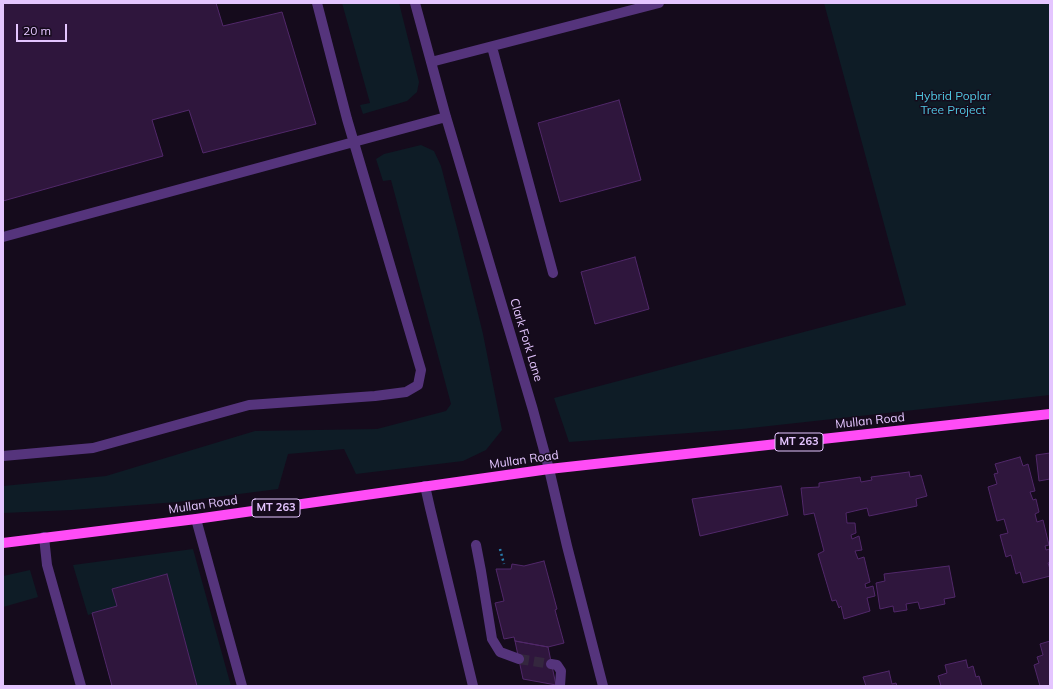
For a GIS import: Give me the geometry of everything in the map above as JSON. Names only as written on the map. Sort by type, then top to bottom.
[{"type":"main road","name":"Mullan Road","points":[[3,543],[196,519],[549,469],[1050,414]]},
{"type":"street","points":[[3,456],[93,448],[249,405],[375,396],[406,392],[418,385],[421,370],[354,142],[317,3]]},
{"type":"street","name":"Clark Fork Lane","points":[[415,3],[446,117],[533,410],[603,686]]},
{"type":"street","points":[[431,62],[659,3]]},
{"type":"street","points":[[492,47],[553,273]]},
{"type":"street","points":[[3,237],[446,117]]},
{"type":"street","points":[[426,486],[473,686]]},
{"type":"street","points":[[196,519],[242,686]]},
{"type":"street","points":[[44,537],[47,565],[81,686]]},
{"type":"street","points":[[476,545],[492,639],[500,652],[519,659]]},
{"type":"street","points":[[552,664],[557,665],[561,671],[560,686]]},
{"type":"path","points":[[500,549],[504,564]]},
{"type":"green space","points":[[342,3],[399,3],[419,82],[417,92],[407,101],[363,114],[360,105],[370,103]]},
{"type":"green space","name":"Hybrid Poplar Tree Project","points":[[824,3],[1050,3],[1050,395],[742,429],[569,442],[554,398],[906,305]]},
{"type":"green space","points":[[421,145],[434,151],[441,166],[483,334],[502,430],[486,450],[463,461],[356,474],[344,449],[288,454],[278,489],[177,502],[72,510],[3,513],[3,486],[106,476],[255,431],[377,429],[446,411],[451,404],[391,180],[383,181],[376,159],[384,154]]},
{"type":"green space","points":[[193,549],[231,686],[197,686],[167,574],[112,589],[117,606],[88,615],[73,565]]},
{"type":"green space","points":[[30,570],[38,597],[3,607],[3,576]]},
{"type":"building","points":[[3,3],[216,3],[223,26],[282,12],[316,124],[203,153],[189,110],[152,120],[163,156],[3,201]]},
{"type":"building","points":[[619,100],[641,180],[560,202],[538,123]]},
{"type":"building","points":[[635,257],[649,309],[595,324],[581,272]]},
{"type":"building","points":[[1050,453],[1050,479],[1039,481],[1036,455]]},
{"type":"building","points":[[1020,457],[1023,466],[1028,464],[1035,491],[1030,492],[1033,500],[1036,499],[1039,512],[1035,514],[1037,522],[1043,520],[1049,545],[1045,546],[1046,550],[1050,549],[1050,562],[1048,563],[1050,576],[1023,583],[1020,572],[1016,574],[1011,555],[1006,557],[1000,535],[1008,533],[1004,519],[997,521],[988,487],[997,484],[994,474],[998,473],[995,464]]},
{"type":"building","points":[[909,472],[910,477],[921,475],[927,496],[916,499],[917,506],[869,516],[867,508],[846,513],[847,523],[855,523],[856,533],[851,535],[852,539],[859,536],[862,550],[855,551],[858,559],[864,557],[870,582],[865,584],[866,588],[873,586],[875,596],[867,598],[870,611],[844,619],[841,606],[839,608],[836,600],[832,601],[818,554],[824,551],[814,513],[804,515],[801,488],[819,487],[819,483],[860,477],[861,482],[872,480],[871,477]]},
{"type":"building","points":[[781,486],[788,515],[700,536],[692,499]]},
{"type":"building","points":[[544,561],[557,609],[555,610],[564,643],[548,647],[515,641],[514,637],[504,639],[495,603],[504,601],[496,569],[511,569],[512,564],[524,566]]},
{"type":"building","points":[[949,566],[955,597],[944,599],[945,604],[920,609],[918,602],[906,604],[907,610],[894,612],[893,606],[880,609],[876,583],[885,581],[884,574]]},
{"type":"building","points":[[167,574],[197,686],[112,686],[92,613],[117,606],[112,589]]},
{"type":"building","points":[[515,641],[548,647],[556,685],[523,679]]},
{"type":"building","points":[[1050,641],[1050,686],[1040,686],[1034,665],[1039,663],[1037,657],[1043,655],[1040,644]]},
{"type":"building","points":[[966,660],[968,668],[973,666],[976,677],[979,676],[982,686],[941,686],[938,676],[947,673],[945,665]]},
{"type":"building","points":[[889,671],[892,684],[896,683],[897,686],[866,686],[863,677]]},
{"type":"tunnel","points":[[519,659],[551,664]]}]
